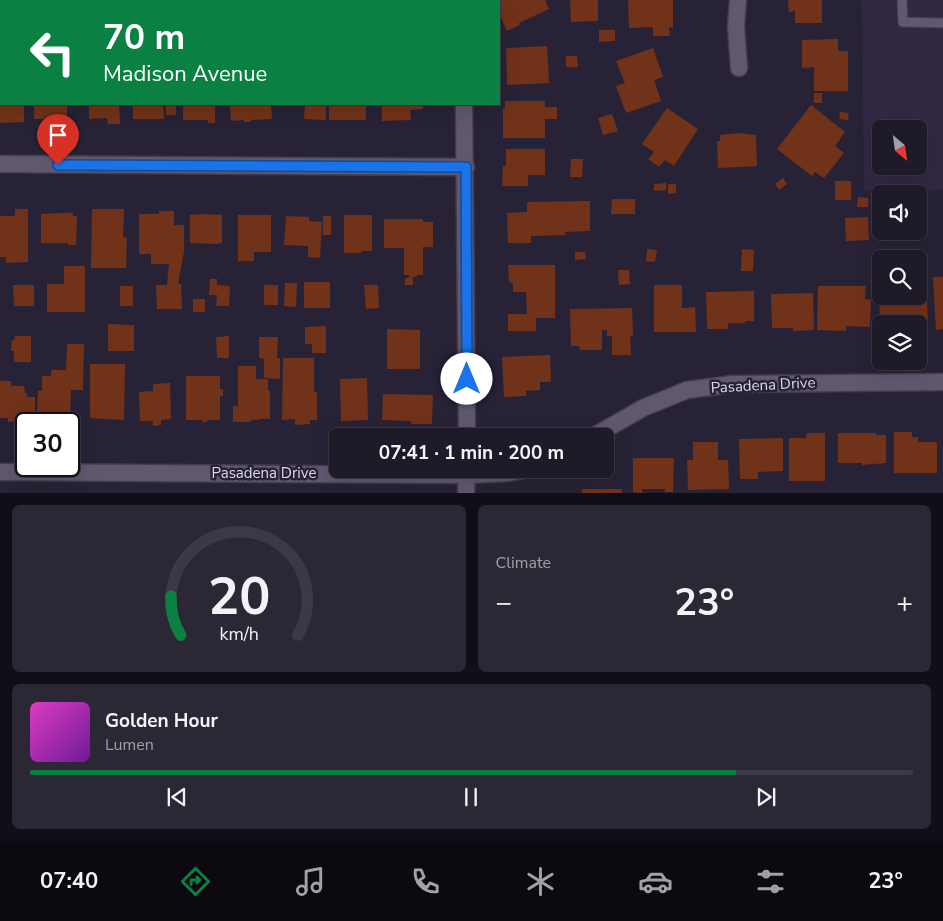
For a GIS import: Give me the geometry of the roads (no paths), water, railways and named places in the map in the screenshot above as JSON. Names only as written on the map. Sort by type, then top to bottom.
[{"type":"street","points":[[738,0],[736,26],[739,68]]},
{"type":"street","points":[[464,105],[467,428]]},
{"type":"street","points":[[0,164],[466,167]]},
{"type":"street","name":"Pasadena Drive","points":[[608,428],[643,408],[687,390],[733,384],[943,382]]},
{"type":"street","name":"Pasadena Drive","points":[[0,472],[329,472]]},
{"type":"street","points":[[466,493],[467,478]]},
{"type":"lane","points":[[902,0],[903,22],[943,23]]}]
